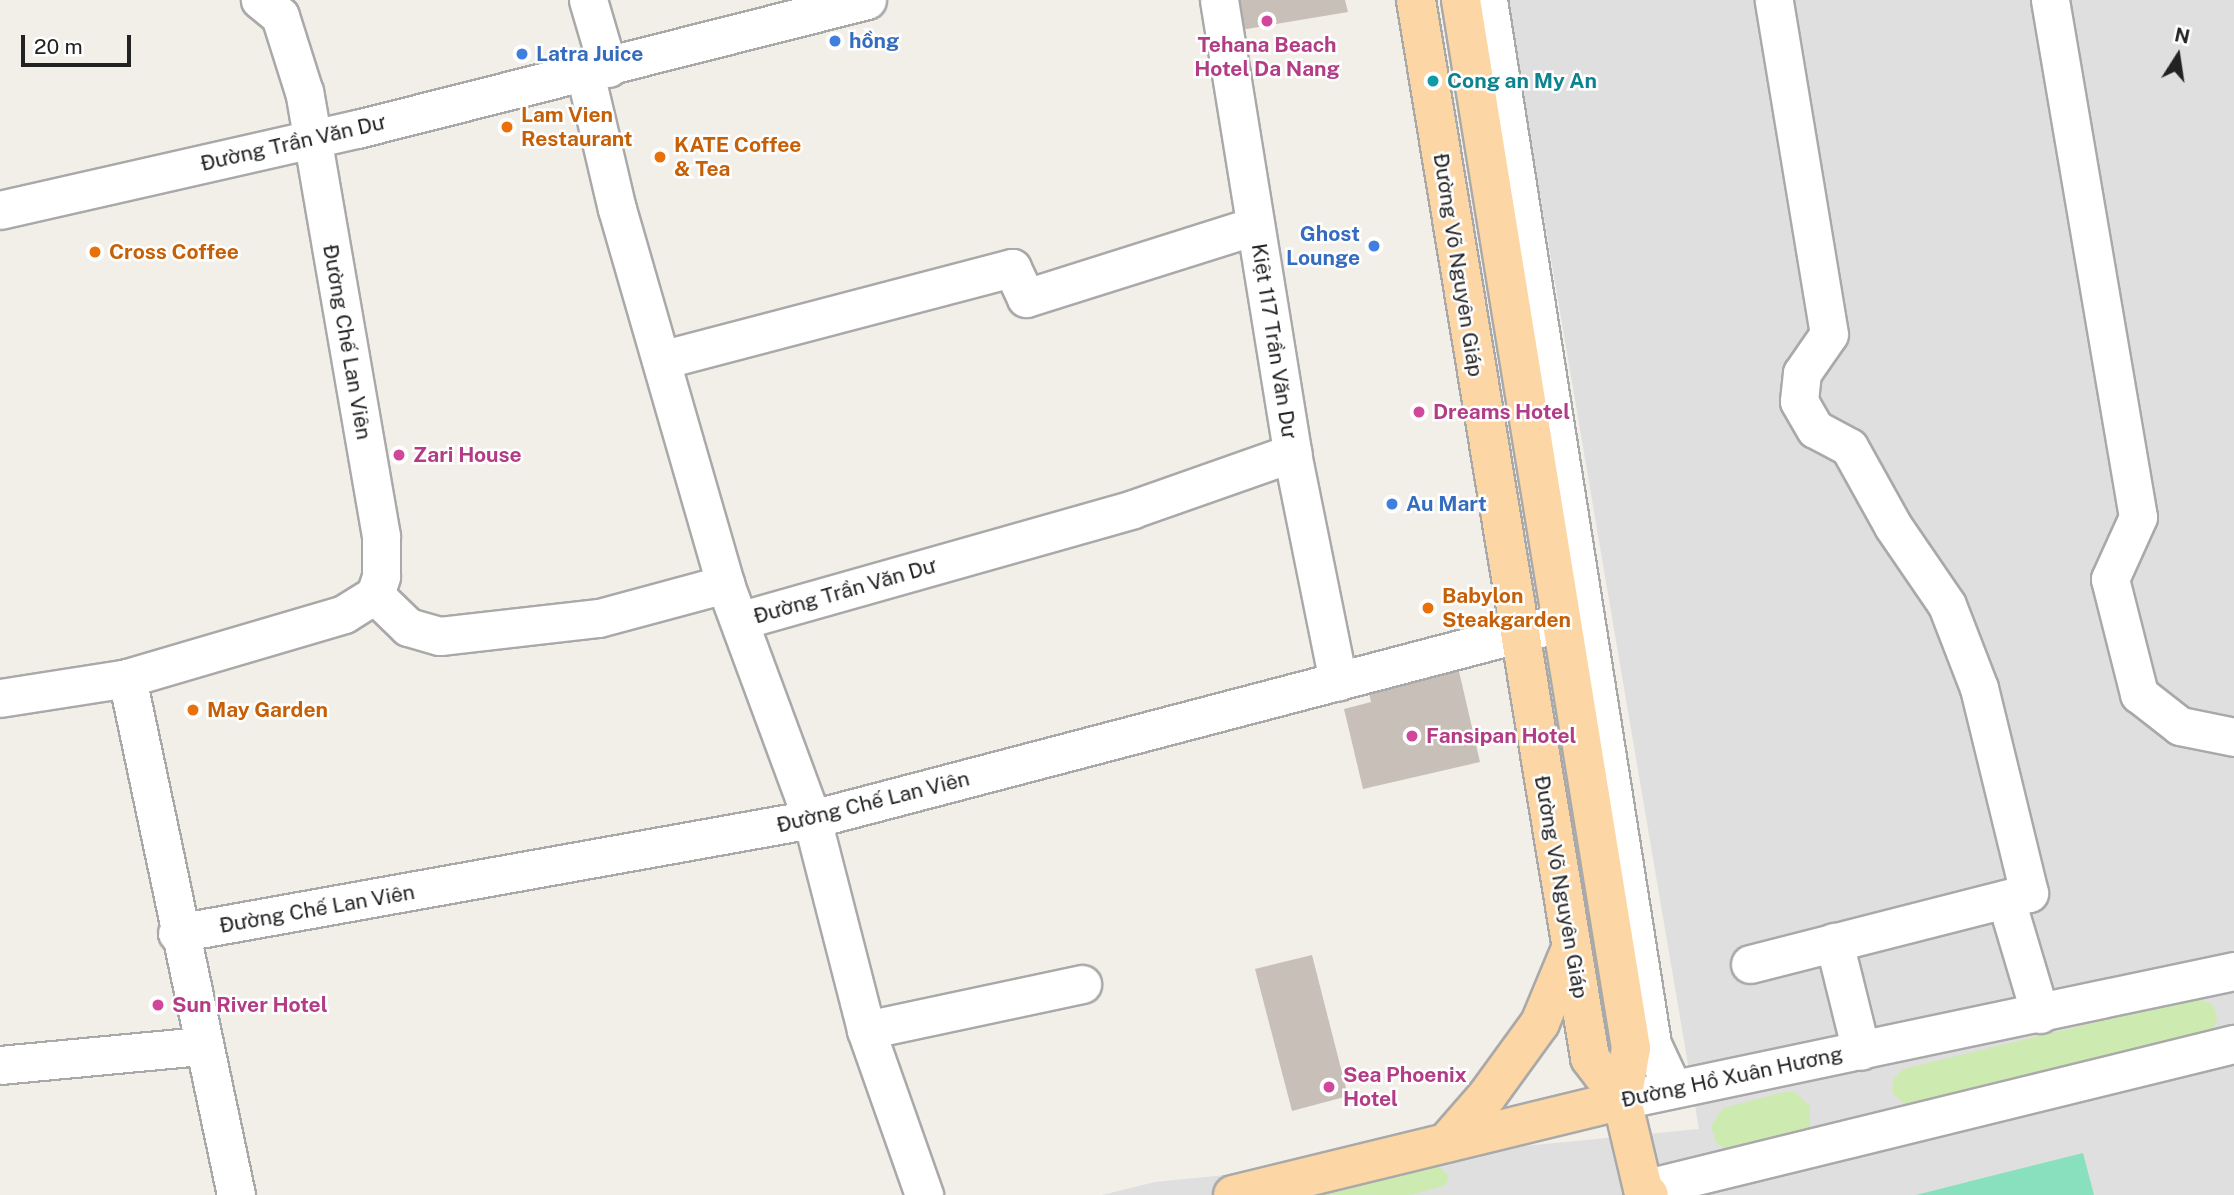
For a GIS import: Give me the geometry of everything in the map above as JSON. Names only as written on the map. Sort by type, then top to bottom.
[{"type":"main road","name":"Đường Võ Nguyên Giáp","points":[[1416,0],[1518,635],[1590,1058],[1622,1100]]},
{"type":"main road","name":"Đường Võ Nguyên Giáp","points":[[1461,0],[1559,623],[1631,1048],[1622,1100],[1638,1194]]},
{"type":"main road","points":[[1446,1143],[1487,1096],[1540,1023],[1571,949]]},
{"type":"main road","name":"Đường Hồ Xuân Hương","points":[[1233,1195],[1622,1100]]},
{"type":"street","name":"Đường Chế Lan Viên","points":[[260,0],[280,16],[304,92],[309,137],[381,536],[381,576],[375,595]]},
{"type":"street","points":[[588,0],[596,70]]},
{"type":"street","name":"Đường Trần Văn Dư","points":[[0,210],[596,70],[867,0]]},
{"type":"street","name":"Kiệt 117 Trần Văn Dư","points":[[1219,0],[1292,453],[1338,681]]},
{"type":"street","points":[[1488,0],[1652,1044],[1672,1087]]},
{"type":"street","points":[[1750,964],[2029,893],[1979,688],[1947,605],[1893,526],[1849,447],[1815,429],[1799,401],[1802,373],[1829,334],[1774,0]]},
{"type":"street","points":[[2050,0],[2138,517],[2110,579],[2140,694],[2180,726],[2234,737]]},
{"type":"street","name":"Đường Trần Văn Dư","points":[[596,70],[617,209],[725,584],[742,621],[1133,509],[1292,453]]},
{"type":"street","points":[[661,360],[1012,268],[1026,298],[1255,226]]},
{"type":"street","points":[[0,698],[127,678],[344,614],[375,595],[408,627],[440,636],[598,618],[725,584]]},
{"type":"street","points":[[742,621],[812,819],[866,1030],[924,1195]]},
{"type":"street","name":"Đường Chế Lan Viên","points":[[177,933],[812,819],[1559,623]]},
{"type":"street","points":[[127,678],[177,933],[236,1195]]},
{"type":"street","points":[[2006,901],[2040,1014]]},
{"type":"street","points":[[1834,942],[1861,1051]]},
{"type":"street","name":"Đường Hồ Xuân Hương","points":[[1622,1100],[1672,1087],[1861,1051],[2234,971]]},
{"type":"street","points":[[866,1030],[1082,984]]},
{"type":"street","points":[[1638,1194],[2234,1044]]},
{"type":"street","points":[[0,1065],[202,1046]]},
{"type":"shaded area","points":[[1507,0],[2234,0],[2234,1195],[1102,1195],[1155,1182],[1699,1129]]},
{"type":"green space","points":[[2196,998],[2212,1004],[2216,1012],[2217,1021],[2208,1036],[1908,1107],[1892,1093],[1893,1079],[1903,1069]]},
{"type":"green space","points":[[1784,1092],[1795,1092],[1810,1106],[1810,1127],[1804,1135],[1732,1152],[1716,1143],[1711,1126],[1723,1108]]},
{"type":"green space","points":[[2083,1153],[2094,1195],[1916,1195],[1991,1176]]},
{"type":"green space","points":[[1434,1163],[1449,1175],[1446,1185],[1411,1195],[1292,1195]]},
{"type":"building","name":"Tehana Beach Hotel Da Nang","points":[[1236,0],[1345,0],[1348,12],[1241,30]]},
{"type":"building","name":"Fansipan Hotel","points":[[1458,667],[1480,762],[1363,789],[1344,709],[1371,702],[1368,688]]},
{"type":"building","points":[[1312,955],[1348,1096],[1292,1111],[1255,969]]},
{"type":"place","name":"Tehana Beach Hotel Da Nang","points":[[1267,21]]},
{"type":"place","name":"hồng","points":[[835,41]]},
{"type":"place","name":"Latra Juice","points":[[522,54]]},
{"type":"place","name":"Cong an My An","points":[[1433,81]]},
{"type":"place","name":"Lam Vien Restaurant","points":[[507,127]]},
{"type":"place","name":"KATE Coffee & Tea","points":[[660,157]]},
{"type":"place","name":"Ghost Lounge","points":[[1374,246]]},
{"type":"place","name":"Cross Coffee","points":[[95,252]]},
{"type":"place","name":"Dreams Hotel","points":[[1419,412]]},
{"type":"place","name":"Zari House","points":[[399,455]]},
{"type":"place","name":"Au Mart","points":[[1392,504]]},
{"type":"place","name":"Babylon Steakgarden","points":[[1428,608]]},
{"type":"place","name":"May Garden","points":[[193,710]]},
{"type":"place","name":"Fansipan Hotel","points":[[1412,736]]},
{"type":"place","name":"Sun River Hotel","points":[[158,1005]]},
{"type":"place","name":"Sea Phoenix Hotel","points":[[1329,1087]]}]
